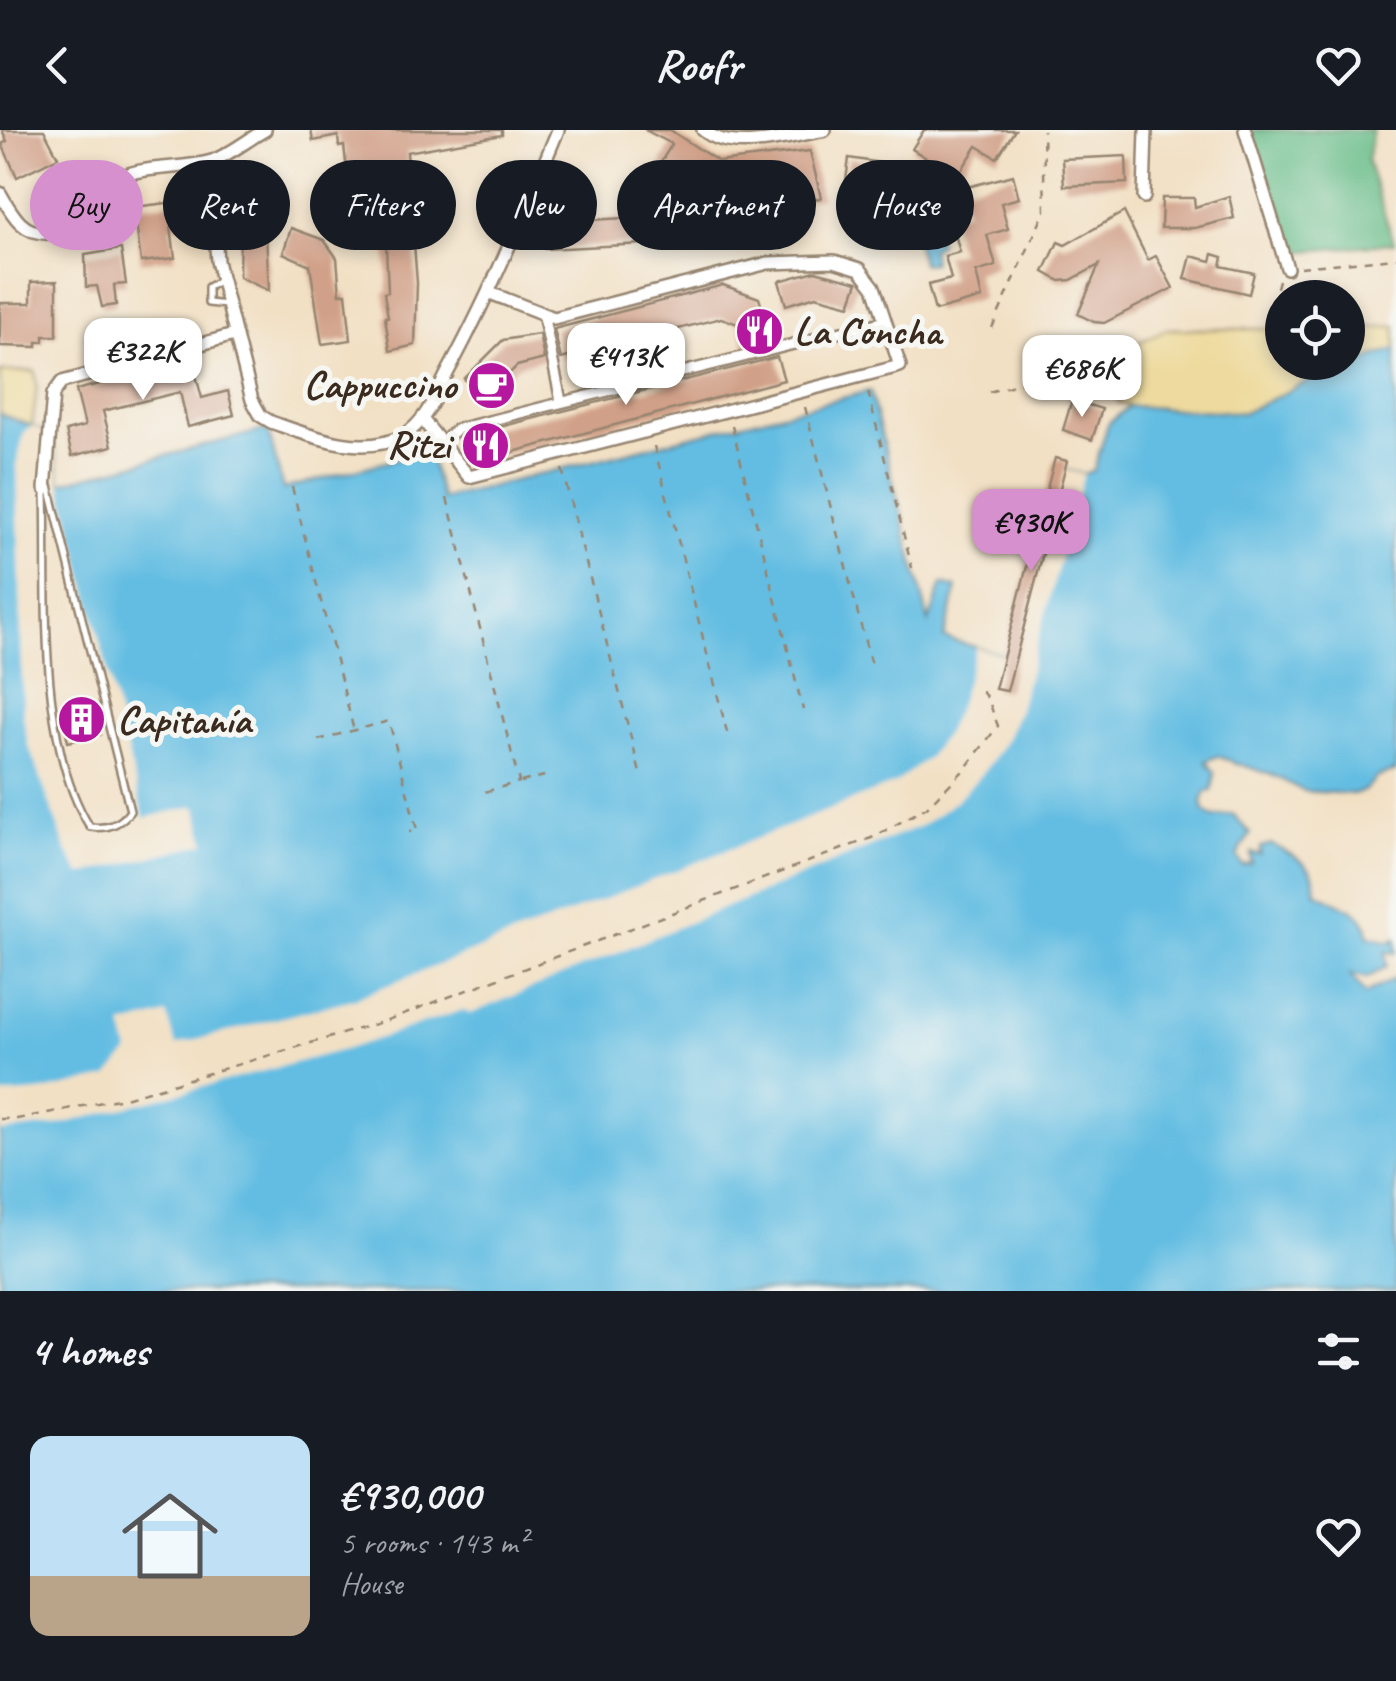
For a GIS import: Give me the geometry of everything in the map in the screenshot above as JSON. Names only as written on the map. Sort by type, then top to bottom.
[{"type":"street","points":[[214,160],[265,130]]},
{"type":"street","points":[[218,250],[234,335],[252,400],[262,416],[340,443],[359,445],[403,435],[422,419],[490,293],[558,130]]},
{"type":"street","points":[[703,130],[724,142],[825,130]]},
{"type":"street","points":[[1144,197],[1146,130]]},
{"type":"street","points":[[1245,130],[1287,268]]},
{"type":"street","points":[[0,193],[18,222],[28,230],[54,233],[65,227],[106,184],[128,174],[163,169]]},
{"type":"street","points":[[422,419],[469,477],[900,366],[874,287],[860,269],[834,261],[768,263],[554,318],[490,293]]},
{"type":"street","points":[[543,314],[562,402]]},
{"type":"street","points":[[441,443],[457,429],[885,321]]},
{"type":"street","points":[[46,483],[53,394],[62,382],[234,335]]},
{"type":"lane","points":[[221,279],[208,288],[206,296],[208,303],[227,305]]},
{"type":"lane","points":[[46,483],[130,811],[123,821],[101,828],[90,827],[82,814],[59,748],[51,708],[46,483]]},
{"type":"path","points":[[992,328],[1045,211],[1044,130]]},
{"type":"path","points":[[1279,280],[1287,268],[1396,258]]},
{"type":"path","points":[[989,392],[1069,369],[1101,366]]},
{"type":"path","points":[[868,392],[912,568]]},
{"type":"path","points":[[805,407],[871,665]]},
{"type":"path","points":[[732,426],[803,710]]},
{"type":"path","points":[[654,446],[729,740]]},
{"type":"path","points":[[562,469],[640,773]]},
{"type":"path","points":[[292,487],[354,731]]},
{"type":"path","points":[[447,498],[519,782]]},
{"type":"path","points":[[0,1119],[128,1097],[382,1022],[874,837],[927,808],[964,770],[998,726],[988,698],[979,688]]},
{"type":"path","points":[[318,740],[390,721],[417,830],[408,832]]},
{"type":"path","points":[[481,793],[552,774]]},
{"type":"green space","points":[[1250,130],[1373,130],[1367,161],[1394,243],[1296,252]]},
{"type":"sand","points":[[1396,326],[1396,349],[1365,360],[1365,328]]},
{"type":"sand","points":[[1167,329],[1265,329],[1265,380],[1311,380],[1243,413],[1119,403],[1099,361]]},
{"type":"sand","points":[[35,371],[32,426],[0,414],[0,372]]},
{"type":"water","points":[[918,250],[931,250],[933,262],[922,264]]},
{"type":"water","points":[[1396,349],[1396,771],[1377,777],[1364,791],[1354,794],[1303,791],[1277,777],[1217,756],[1206,761],[1215,773],[1212,791],[1206,792],[1202,801],[1204,811],[1213,817],[1233,814],[1250,834],[1237,856],[1242,865],[1251,863],[1251,853],[1260,854],[1261,847],[1271,844],[1308,867],[1315,891],[1356,913],[1367,926],[1368,935],[1389,942],[1396,939],[1396,953],[1386,952],[1387,966],[1367,978],[1350,974],[1365,994],[1396,978],[1396,1291],[0,1291],[0,414],[52,434],[61,483],[268,429],[283,489],[428,451],[442,499],[870,391],[929,622],[942,584],[957,588],[944,638],[1015,658],[1061,469],[1084,474],[1094,470],[1108,424],[1129,406],[1243,413],[1311,380],[1365,380],[1365,360]]},
{"type":"pier","points":[[32,426],[52,434],[144,818],[196,806],[206,843],[81,875],[66,849],[28,744],[23,716],[17,464],[24,432]]},
{"type":"pier","points":[[1061,469],[1084,474],[1019,709],[1004,743],[982,774],[955,802],[923,825],[470,1014],[463,1010],[347,1049],[55,1126],[0,1132],[0,1095],[39,1092],[108,1077],[129,1052],[122,1026],[167,1014],[176,1045],[353,999],[896,783],[928,757],[946,732],[976,647],[1015,658]]},
{"type":"building","points":[[2,130],[44,130],[58,157],[30,160],[30,171],[17,177],[2,144],[7,141]]},
{"type":"building","points":[[311,130],[502,130],[502,135],[407,152],[408,160],[346,160],[338,136],[313,141]]},
{"type":"building","points":[[645,130],[670,130],[716,160],[662,160],[672,144]]},
{"type":"building","points":[[924,130],[1015,130],[997,158],[977,146],[968,160],[930,160],[912,149]]},
{"type":"building","points":[[810,151],[812,160],[736,160]]},
{"type":"building","points":[[1126,156],[1127,183],[1064,186],[1062,159]]},
{"type":"building","points":[[1013,175],[1019,198],[1001,203],[1008,229],[987,235],[996,266],[976,272],[982,298],[935,311],[928,285],[951,279],[945,256],[974,250],[974,185]]},
{"type":"building","points":[[1229,196],[1234,218],[1195,228],[1161,228],[1162,198],[1194,198],[1195,207]]},
{"type":"building","points":[[163,204],[163,250],[174,250],[175,258],[141,262],[143,206]]},
{"type":"building","points":[[1124,212],[1148,260],[1156,256],[1173,288],[1104,323],[1094,322],[1078,314],[1099,265],[1071,280],[1060,281],[1044,272],[1058,242],[1065,245]]},
{"type":"building","points":[[617,218],[617,245],[597,246],[597,220]]},
{"type":"building","points":[[291,228],[310,235],[310,250],[331,250],[337,258],[340,294],[346,293],[351,340],[322,344],[310,265],[283,253],[290,250]]},
{"type":"building","points":[[121,250],[126,284],[114,285],[116,305],[102,307],[97,286],[86,287],[85,255]]},
{"type":"building","points":[[240,250],[267,250],[269,291],[239,277]]},
{"type":"building","points":[[386,250],[414,250],[415,345],[390,351],[384,293],[388,292]]},
{"type":"building","points":[[1213,254],[1223,257],[1221,266],[1254,273],[1249,294],[1185,279],[1191,256],[1211,261]]},
{"type":"building","points":[[815,271],[858,282],[850,305],[816,296],[786,305],[779,281]]},
{"type":"building","points":[[57,281],[57,336],[44,336],[44,342],[37,342],[37,347],[0,346],[0,303],[31,303],[31,282]]},
{"type":"building","points":[[723,285],[759,298],[773,341],[746,348],[738,324],[721,318],[561,359],[554,329]]},
{"type":"building","points":[[539,334],[544,359],[517,366],[483,399],[464,379],[503,340]]},
{"type":"building","points":[[777,357],[784,380],[483,460],[476,433]]},
{"type":"building","points":[[192,361],[202,398],[228,391],[234,415],[188,427],[180,392],[103,411],[112,446],[72,456],[66,431],[85,426],[76,390]]},
{"type":"building","points":[[1072,400],[1102,409],[1092,440],[1063,430]]},
{"type":"building","points":[[1055,458],[1067,461],[1007,691],[995,689]]},
{"type":"building","name":"Capitanía","points":[[75,708],[95,713],[100,735],[68,742],[65,727]]},
{"type":"place","name":"La Concha","points":[[759,331]]},
{"type":"place","name":"Cappuccino","points":[[491,385]]},
{"type":"place","name":"Ritzi","points":[[485,445]]},
{"type":"place","name":"Capitanía","points":[[82,720]]}]
